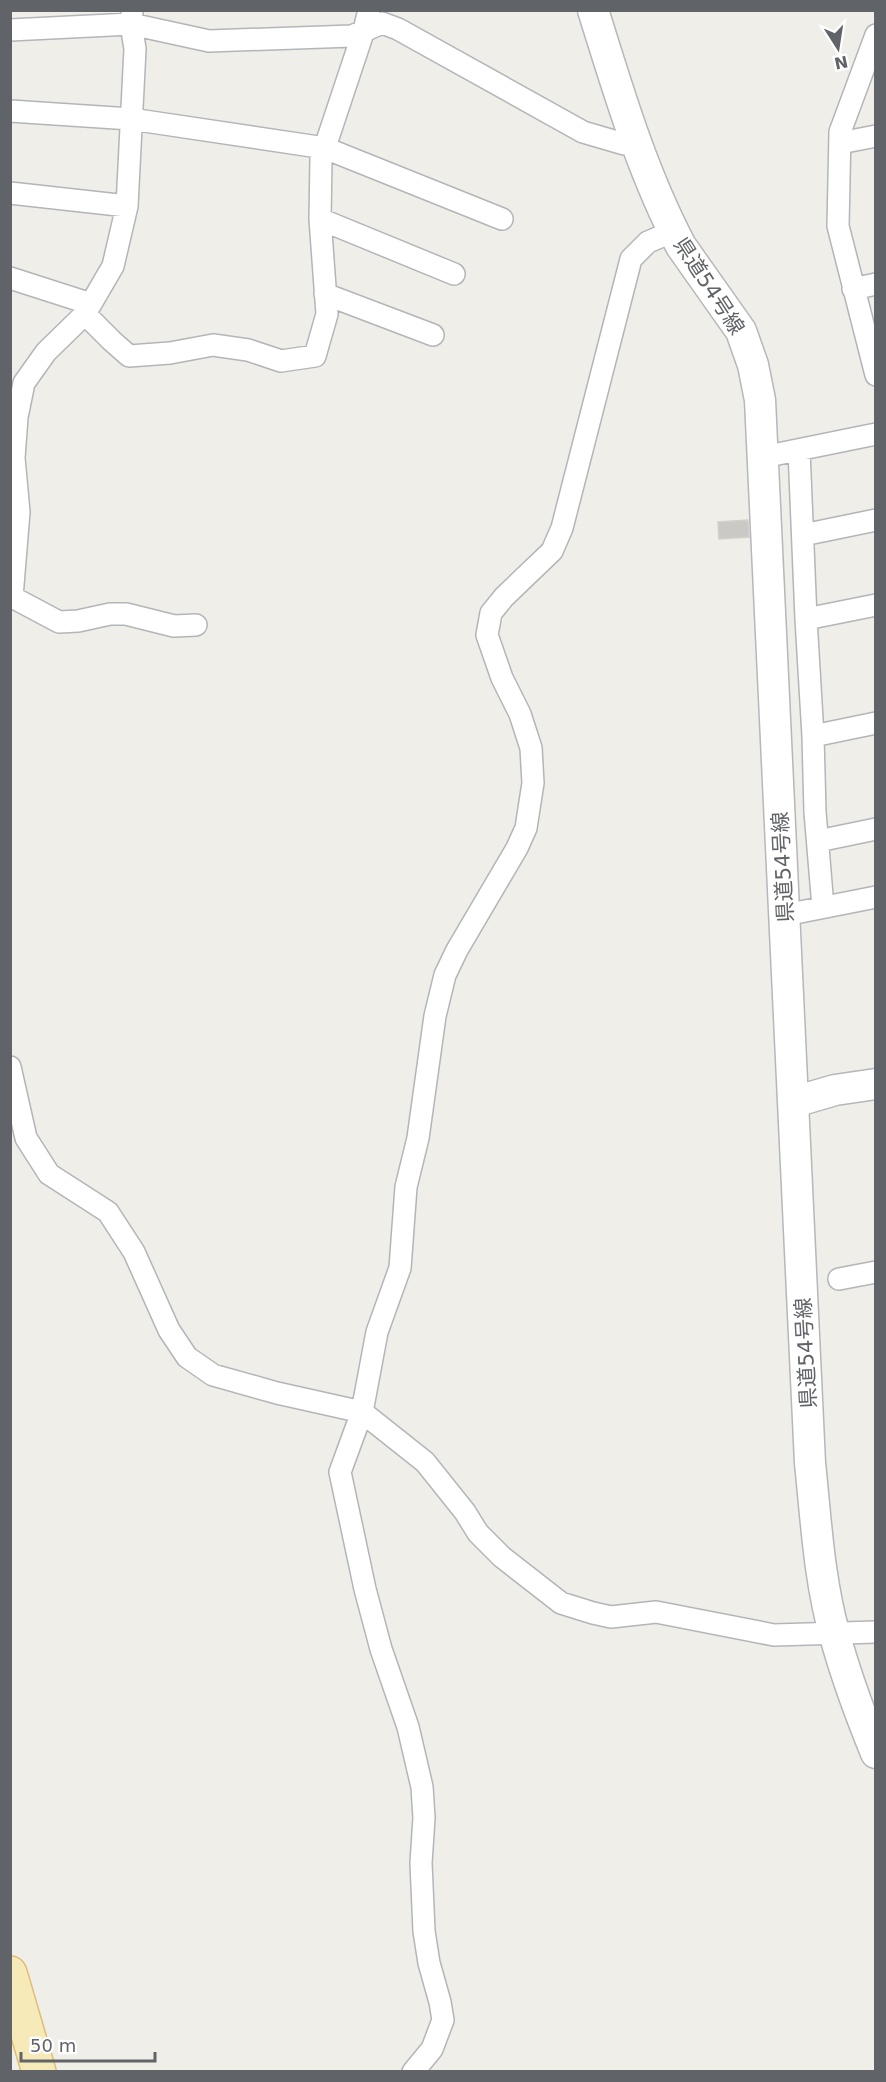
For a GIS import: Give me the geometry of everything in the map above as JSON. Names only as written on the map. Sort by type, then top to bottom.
[{"type":"main road","name":"県道54号線","points":[[593,10],[636,141],[674,231],[681,246],[741,331],[753,365],[760,400],[810,1463],[817,1536],[834,1634],[855,1700],[876,1753]]},
{"type":"main road","points":[[794,1102],[835,1090],[876,1084]]},
{"type":"main road","points":[[10,1973],[39,2072]]},
{"type":"street","points":[[10,30],[131,17],[209,41],[352,36],[367,20]]},
{"type":"street","points":[[131,17],[135,49],[127,206],[113,266],[88,309],[17,379],[14,458],[19,512],[12,597],[59,622],[78,621],[110,614],[126,614],[174,626],[196,625]]},
{"type":"street","points":[[367,20],[398,29],[583,132],[624,144],[636,141]]},
{"type":"street","points":[[10,278],[88,309],[111,341],[129,356],[170,353],[213,345],[248,350],[281,361],[315,356],[327,314],[320,219],[321,159],[367,20]]},
{"type":"street","points":[[876,35],[840,132],[838,226],[876,375]]},
{"type":"street","points":[[10,111],[131,118],[325,148],[502,219]]},
{"type":"street","points":[[840,143],[876,136]]},
{"type":"street","points":[[10,193],[127,206]]},
{"type":"street","points":[[320,219],[454,274]]},
{"type":"street","points":[[413,2072],[432,2049],[443,2020],[424,1931],[421,1863],[424,1818],[422,1787],[408,1727],[381,1649],[365,1589],[340,1472],[362,1412],[377,1332],[400,1268],[406,1187],[418,1138],[435,1016],[445,975],[526,828],[533,783],[531,748],[520,714],[502,678],[488,635],[491,614],[504,597],[552,551],[562,528],[631,259],[648,242],[674,231]]},
{"type":"street","points":[[853,289],[876,284]]},
{"type":"street","points":[[326,294],[433,335]]},
{"type":"street","points":[[763,457],[876,434]]},
{"type":"street","points":[[800,450],[815,812],[823,907]]},
{"type":"street","points":[[804,535],[876,520]]},
{"type":"street","points":[[806,619],[876,605]]},
{"type":"street","points":[[813,736],[876,723]]},
{"type":"street","points":[[818,841],[876,829]]},
{"type":"street","points":[[785,915],[876,897]]},
{"type":"street","points":[[10,1067],[26,1138],[49,1174],[108,1212],[134,1252],[169,1330],[187,1357],[213,1375],[277,1393],[362,1412],[425,1462],[465,1512],[478,1533],[502,1557],[561,1603],[610,1617],[656,1612],[774,1635],[876,1632]]},
{"type":"street","points":[[839,1279],[876,1272]]},
{"type":"building","points":[[748,520],[749,537],[719,539],[718,522]]}]
